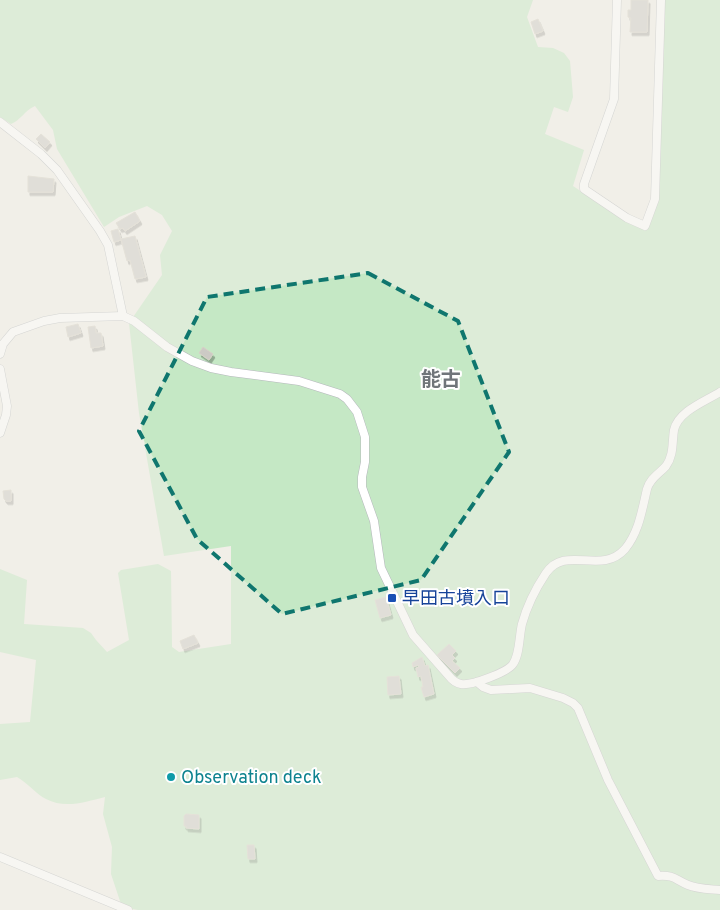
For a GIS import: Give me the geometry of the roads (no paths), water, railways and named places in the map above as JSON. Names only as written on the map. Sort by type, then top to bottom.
[{"type":"street","points":[[617,0],[614,99],[584,184],[584,189],[627,218],[645,226],[656,199],[661,0]]},
{"type":"street","points":[[0,122],[41,154],[57,170],[100,231],[108,245],[123,316]]},
{"type":"street","points":[[0,354],[3,344],[13,332],[44,321],[60,318],[123,316],[134,321],[167,347],[192,361],[210,368],[299,382],[331,391],[347,399],[357,412],[366,438],[366,462],[362,477],[362,487],[371,510],[380,568],[413,635],[454,681],[462,684],[477,682],[505,671],[512,666],[527,608],[552,566],[565,559],[604,561],[617,556],[625,549],[639,522],[650,482],[666,465],[673,448],[674,429],[678,421],[690,410],[720,392]]},
{"type":"street","points":[[0,369],[7,406],[0,432]]},
{"type":"street","points":[[477,682],[491,690],[530,688],[573,703],[580,713],[614,793],[658,876],[676,878],[694,887],[720,890]]},
{"type":"street","points":[[0,857],[128,910]]},
{"type":"place","name":"早田古墳入口","points":[[392,598]]},
{"type":"place","name":"Observation deck","points":[[171,777]]},
{"type":"district","name":"能古","points":[[441,379]]}]
